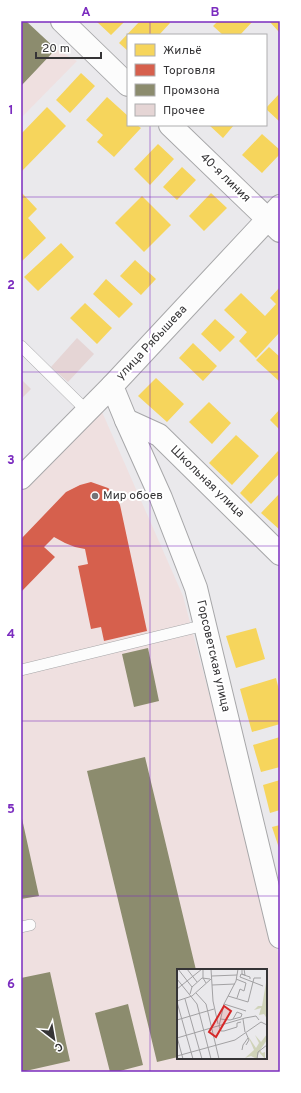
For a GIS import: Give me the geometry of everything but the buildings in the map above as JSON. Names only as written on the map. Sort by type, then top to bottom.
[{"type":"street","points":[[62,21],[127,83]]},
{"type":"street","name":"40-я линия","points":[[171,126],[276,218]]},
{"type":"street","name":"улица Рябышева","points":[[21,478],[276,218]]},
{"type":"street","name":"Горсоветская улица","points":[[112,386],[162,498],[196,588],[280,937]]},
{"type":"street","name":"Школьная улица","points":[[126,420],[159,435],[280,554]]},
{"type":"lane","points":[[21,346],[87,411]]},
{"type":"lane","points":[[21,670],[205,625]]},
{"type":"shaded area","points":[[21,21],[56,49],[77,61],[21,118]]},
{"type":"shaded area","points":[[99,405],[183,596],[280,960],[280,1072],[21,1072],[21,487]]},
{"type":"place","name":"Мир обоев","points":[[95,496]]}]
